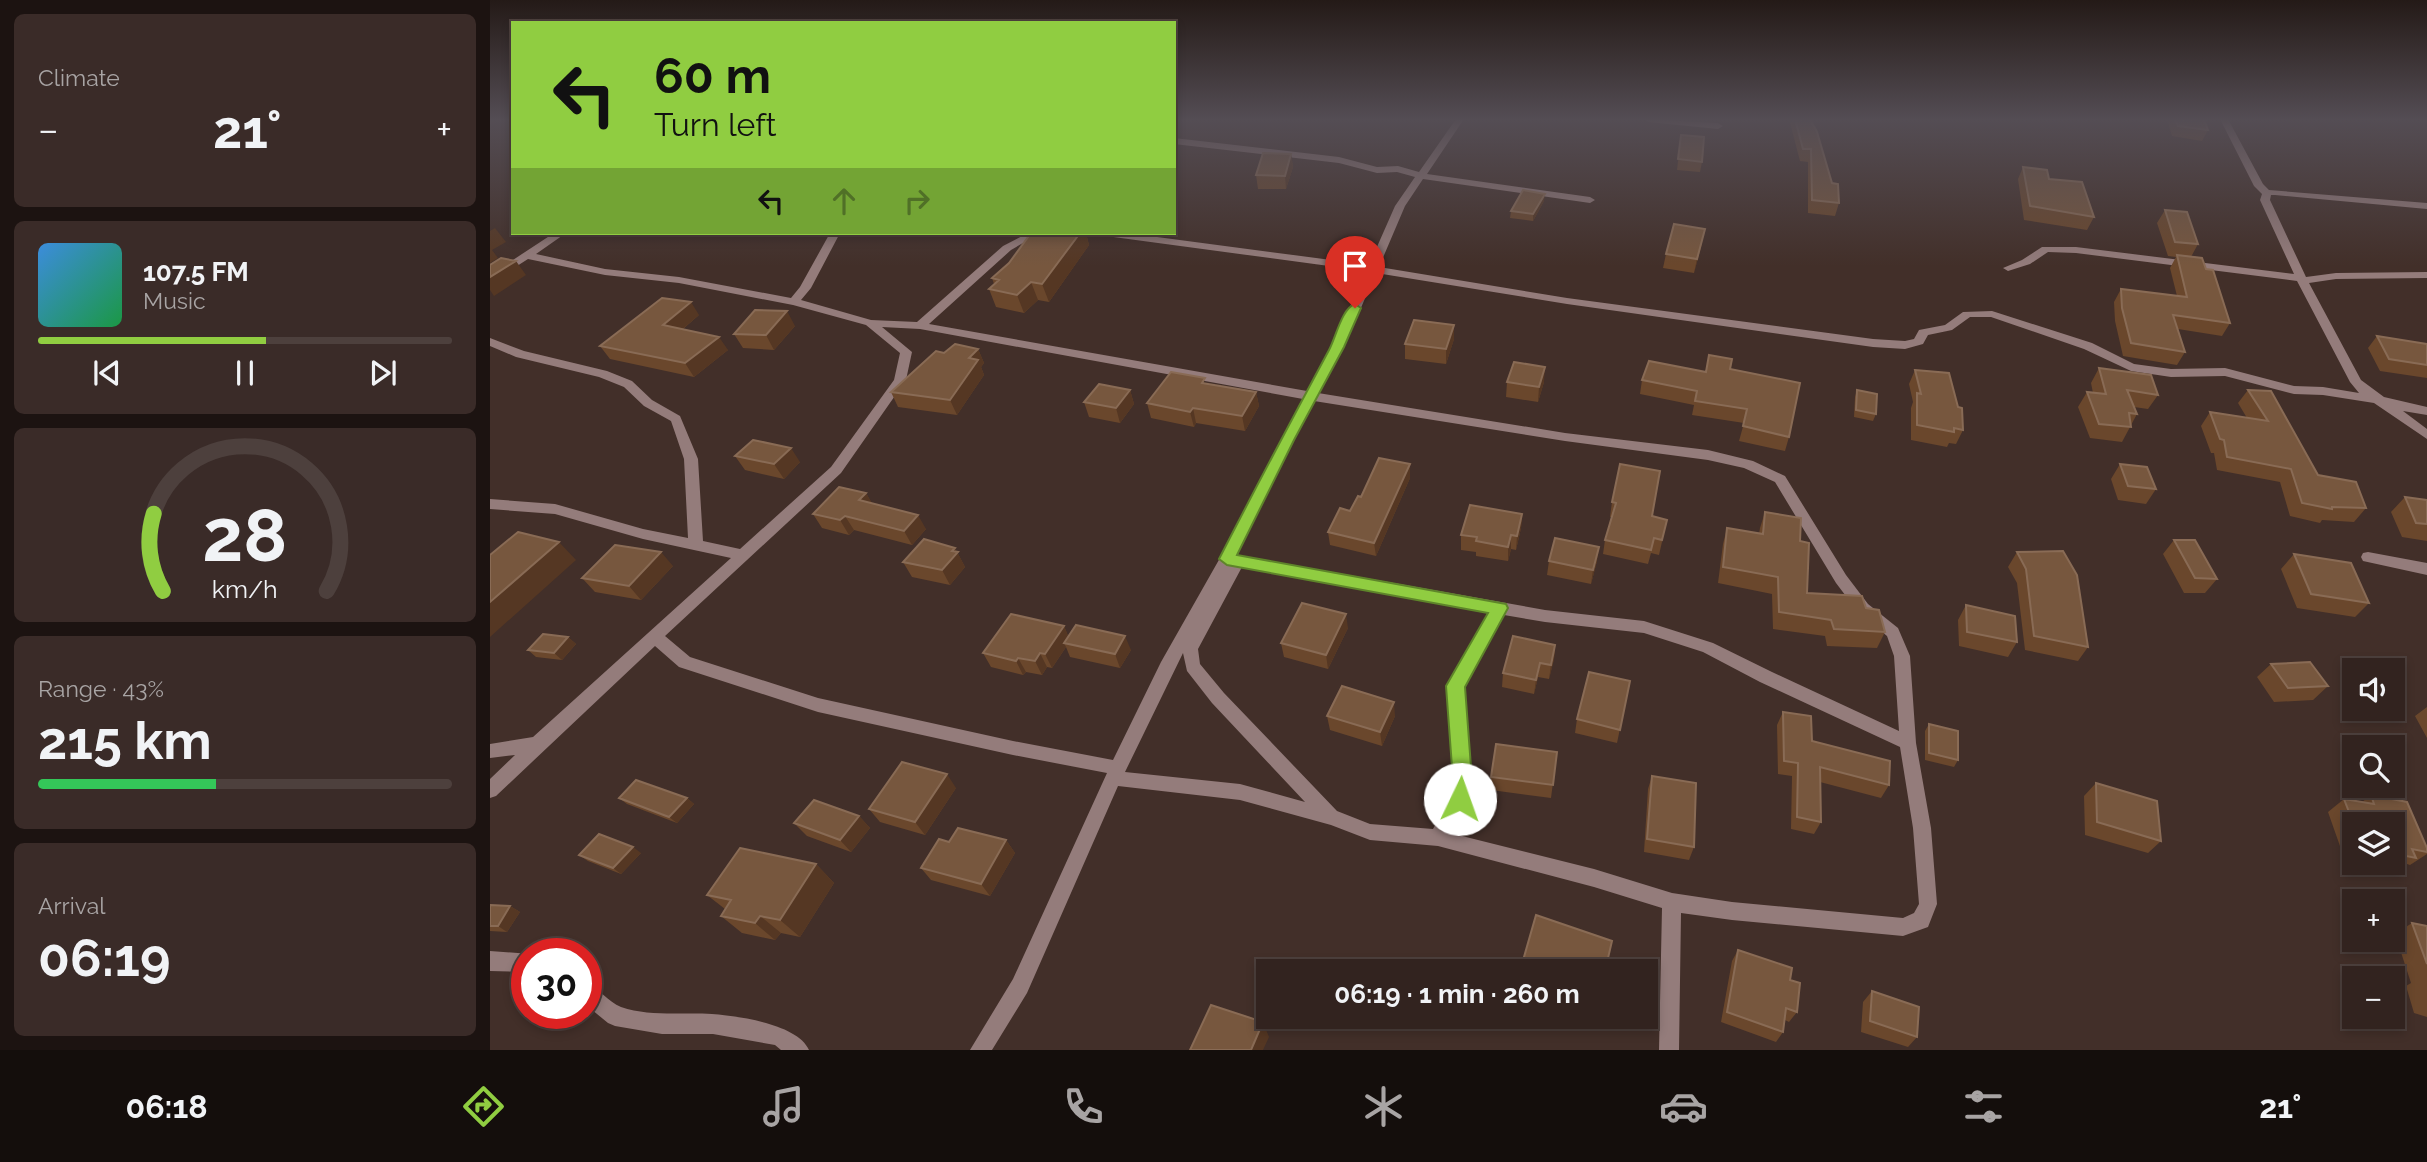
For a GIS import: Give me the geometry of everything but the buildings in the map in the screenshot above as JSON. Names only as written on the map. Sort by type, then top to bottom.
[{"type":"street","points":[[1369,168],[1398,169],[1421,176],[1590,200]]},
{"type":"street","points":[[1331,817],[1218,698],[1193,666],[1191,649],[1311,396],[1338,347],[1400,206],[1426,168]]},
{"type":"street","points":[[2250,168],[2259,186],[2267,193],[2367,199],[2427,206]]},
{"type":"street","points":[[2267,193],[2267,206],[2302,280],[2356,382],[2427,435]]},
{"type":"street","points":[[490,280],[558,235]]},
{"type":"street","points":[[794,302],[805,288],[834,235]]},
{"type":"street","points":[[920,326],[1007,248],[1031,235]]},
{"type":"street","points":[[1121,235],[1372,269],[1567,302],[1905,345],[1919,341],[1923,332],[1948,328],[1967,314],[1992,314],[2088,346],[2132,367],[2154,372],[2225,372],[2294,390],[2323,391],[2427,411]]},
{"type":"street","points":[[2008,268],[2026,262],[2046,249],[2076,250],[2302,280],[2336,276],[2427,275]]},
{"type":"street","points":[[528,256],[605,272],[679,280],[794,302],[870,323],[920,326],[1311,396],[1564,437],[1708,455],[1748,464],[1780,479],[1841,579],[1864,608],[1893,632],[1902,656],[1908,743],[1922,828],[1928,904],[1922,920],[1903,927],[1732,911],[1672,902],[1594,878],[1438,838],[1370,832],[1331,817],[1240,792],[1116,773],[818,705],[685,662],[655,637]]},
{"type":"street","points":[[490,790],[836,470],[900,380],[906,352],[870,323]]},
{"type":"street","points":[[490,342],[520,354],[628,384],[648,403],[676,419],[691,460],[696,546]]},
{"type":"street","points":[[490,504],[555,509],[696,546],[742,555]]},
{"type":"street","points":[[2368,557],[2427,569]]},
{"type":"street","points":[[1233,560],[1500,608],[1644,627],[1708,647],[1908,743]]},
{"type":"street","points":[[980,1050],[1020,986],[1167,667],[1233,560]]},
{"type":"street","points":[[1438,838],[1460,799],[1462,767],[1455,686],[1500,608]]},
{"type":"street","points":[[490,751],[537,744]]},
{"type":"street","points":[[1669,1050],[1672,902]]},
{"type":"street","points":[[490,961],[511,962]]},
{"type":"street","points":[[602,1005],[615,1016],[662,1024],[713,1024],[779,1036],[799,1050]]},
{"type":"route","points":[[1355,308],[1338,347],[1286,440],[1227,559],[1500,608],[1455,686],[1460,717],[1460,799]]}]
